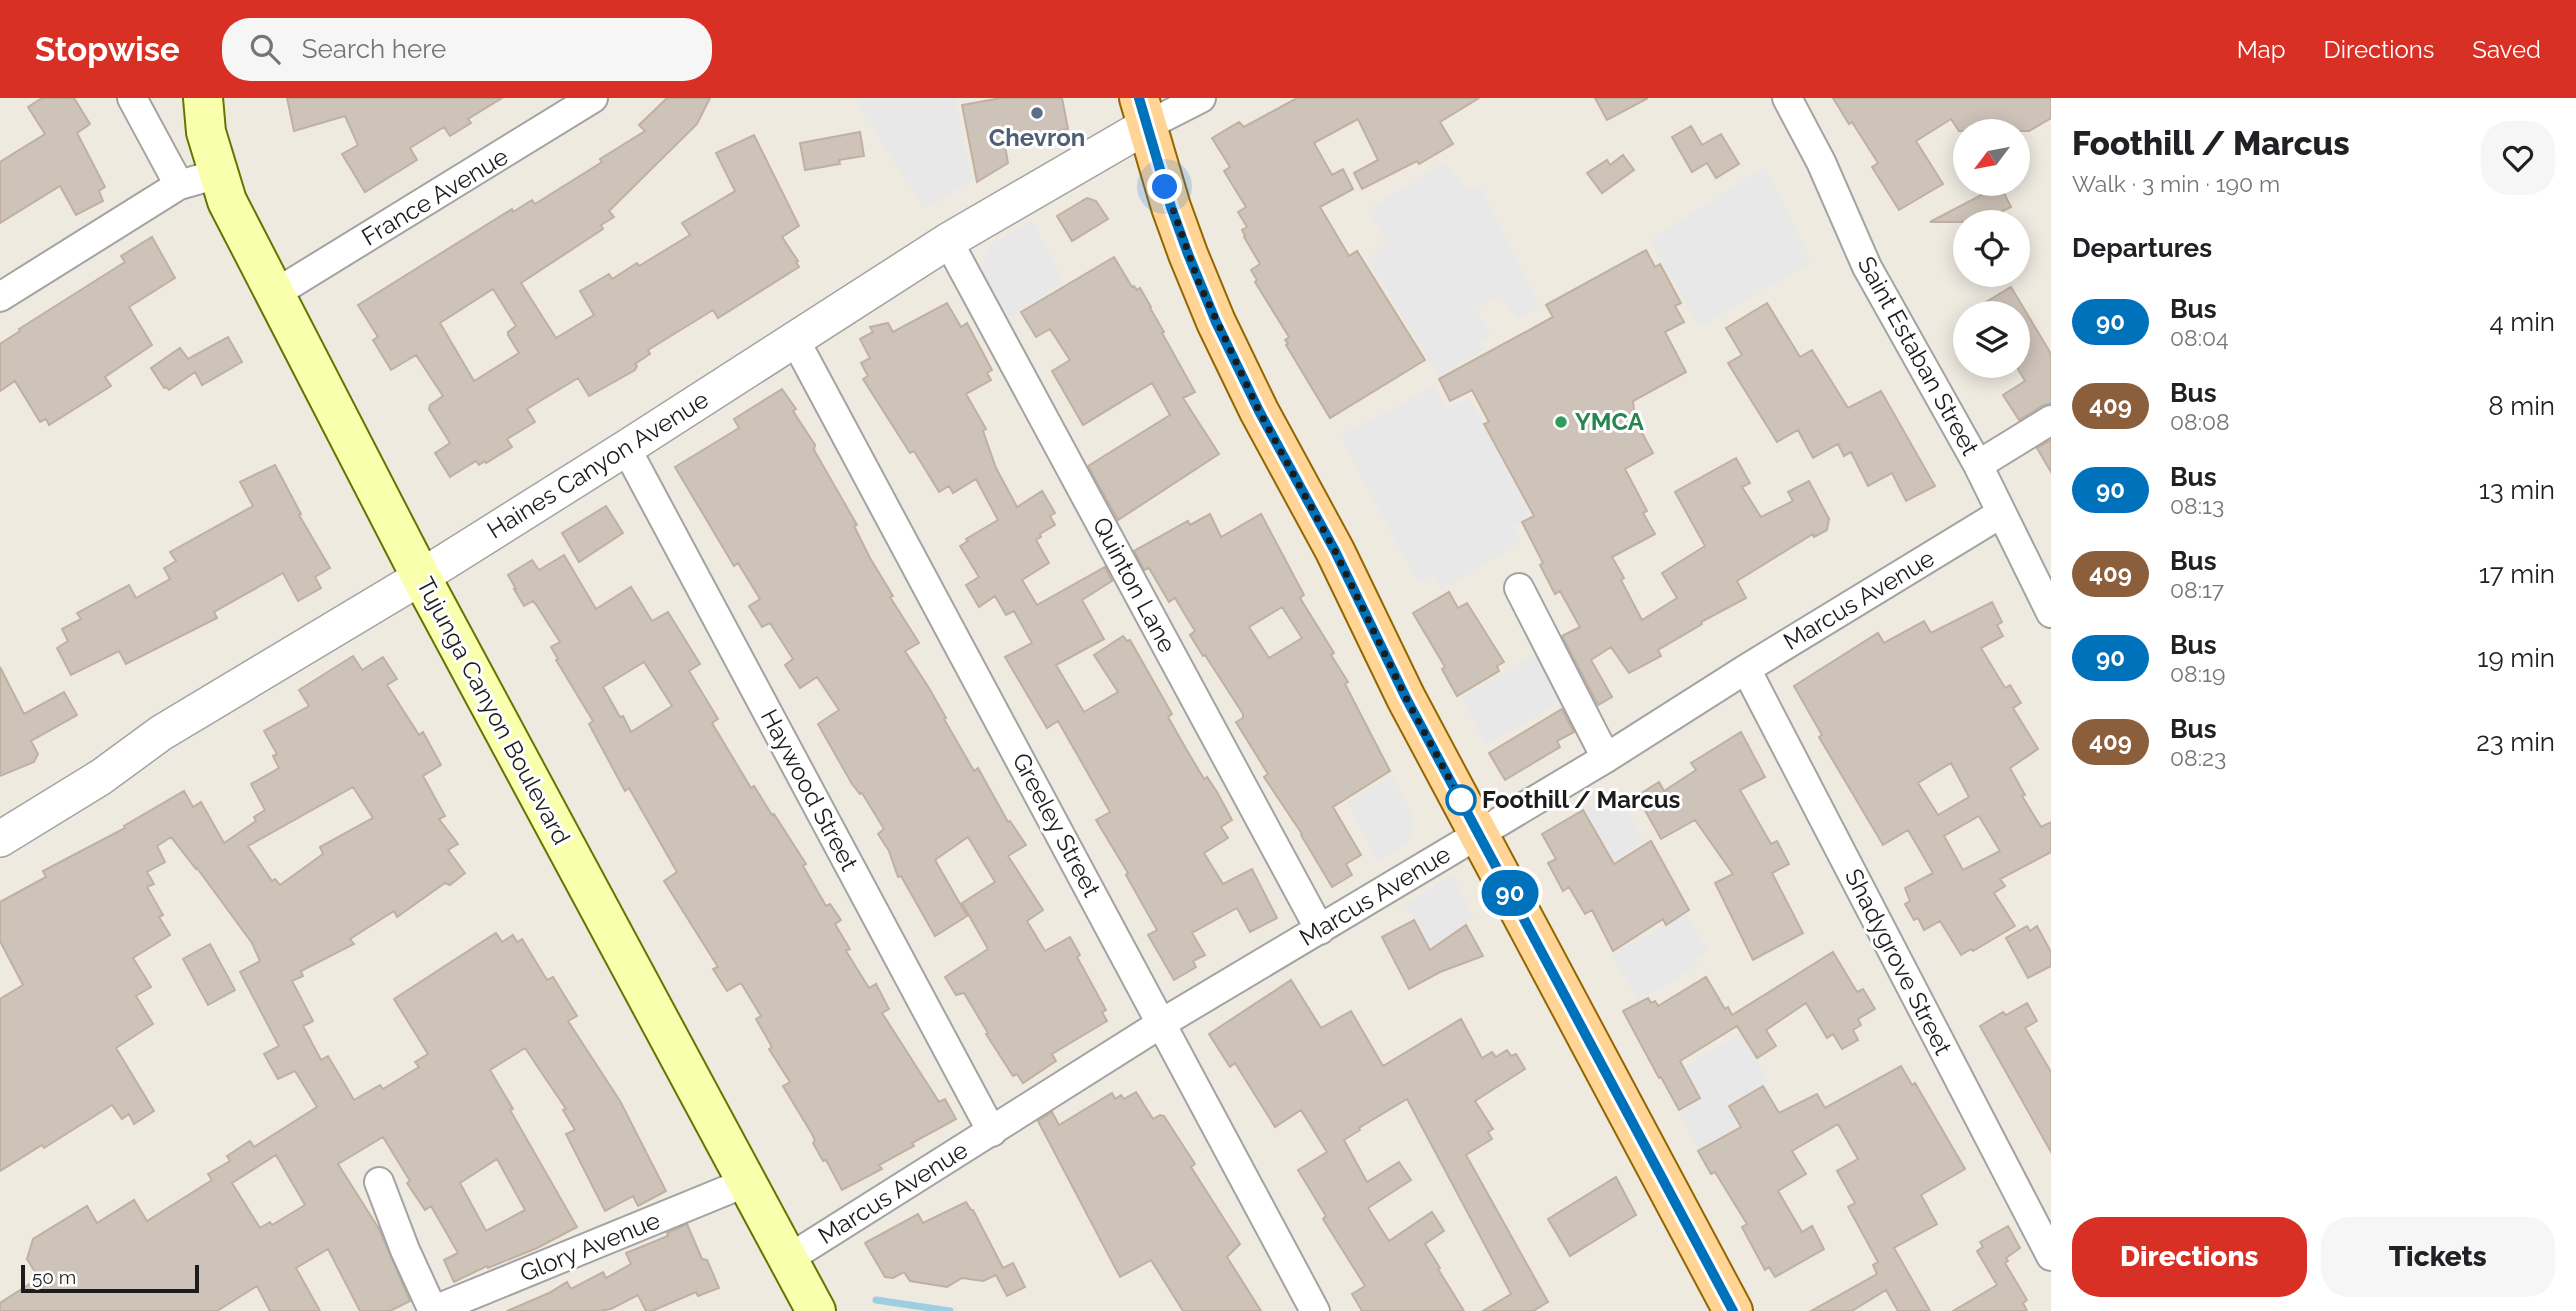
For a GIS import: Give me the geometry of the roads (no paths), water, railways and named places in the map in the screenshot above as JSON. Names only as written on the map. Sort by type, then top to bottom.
[{"type":"main road","name":"Tujunga Canyon Boulevard","points":[[203,98],[206,132],[227,201],[421,577],[816,1311]]},
{"type":"main road","points":[[1143,112],[1171,207],[1216,322],[1259,411],[1335,551],[1406,698],[1733,1311]]},
{"type":"street","points":[[132,98],[179,185]]},
{"type":"street","name":"France Avenue","points":[[275,293],[593,98]]},
{"type":"street","name":"Haines Canyon Avenue","points":[[0,839],[101,777],[161,733],[421,577],[626,449],[1143,112],[1201,98]]},
{"type":"street","name":"Saint Estaban Street","points":[[1787,98],[1821,162],[1867,267],[1978,465],[2051,613]]},
{"type":"street","points":[[0,297],[179,185],[218,174]]},
{"type":"street","name":"Quinton Lane","points":[[948,241],[1320,930]]},
{"type":"street","name":"Greeley Street","points":[[795,340],[1315,1311]]},
{"type":"street","points":[[1978,465],[2051,420]]},
{"type":"street","name":"Haywood Street","points":[[626,449],[992,1132]]},
{"type":"street","name":"Marcus Avenue","points":[[788,1259],[1162,1023],[1606,758],[2000,513]]},
{"type":"street","points":[[1519,588],[1606,758]]},
{"type":"street","name":"Shadygrove Street","points":[[1746,669],[2051,1256]]},
{"type":"street","points":[[379,1182],[405,1250],[433,1311]]},
{"type":"street","name":"Glory Avenue","points":[[433,1311],[747,1182]]},
{"type":"waterway","points":[[876,1300],[950,1311]]},
{"type":"place","name":"Chevron","points":[[1037,113]]},
{"type":"place","name":"YMCA","points":[[1561,422]]},
{"type":"place","name":"Foothill / Marcus","points":[[1461,800]]}]
